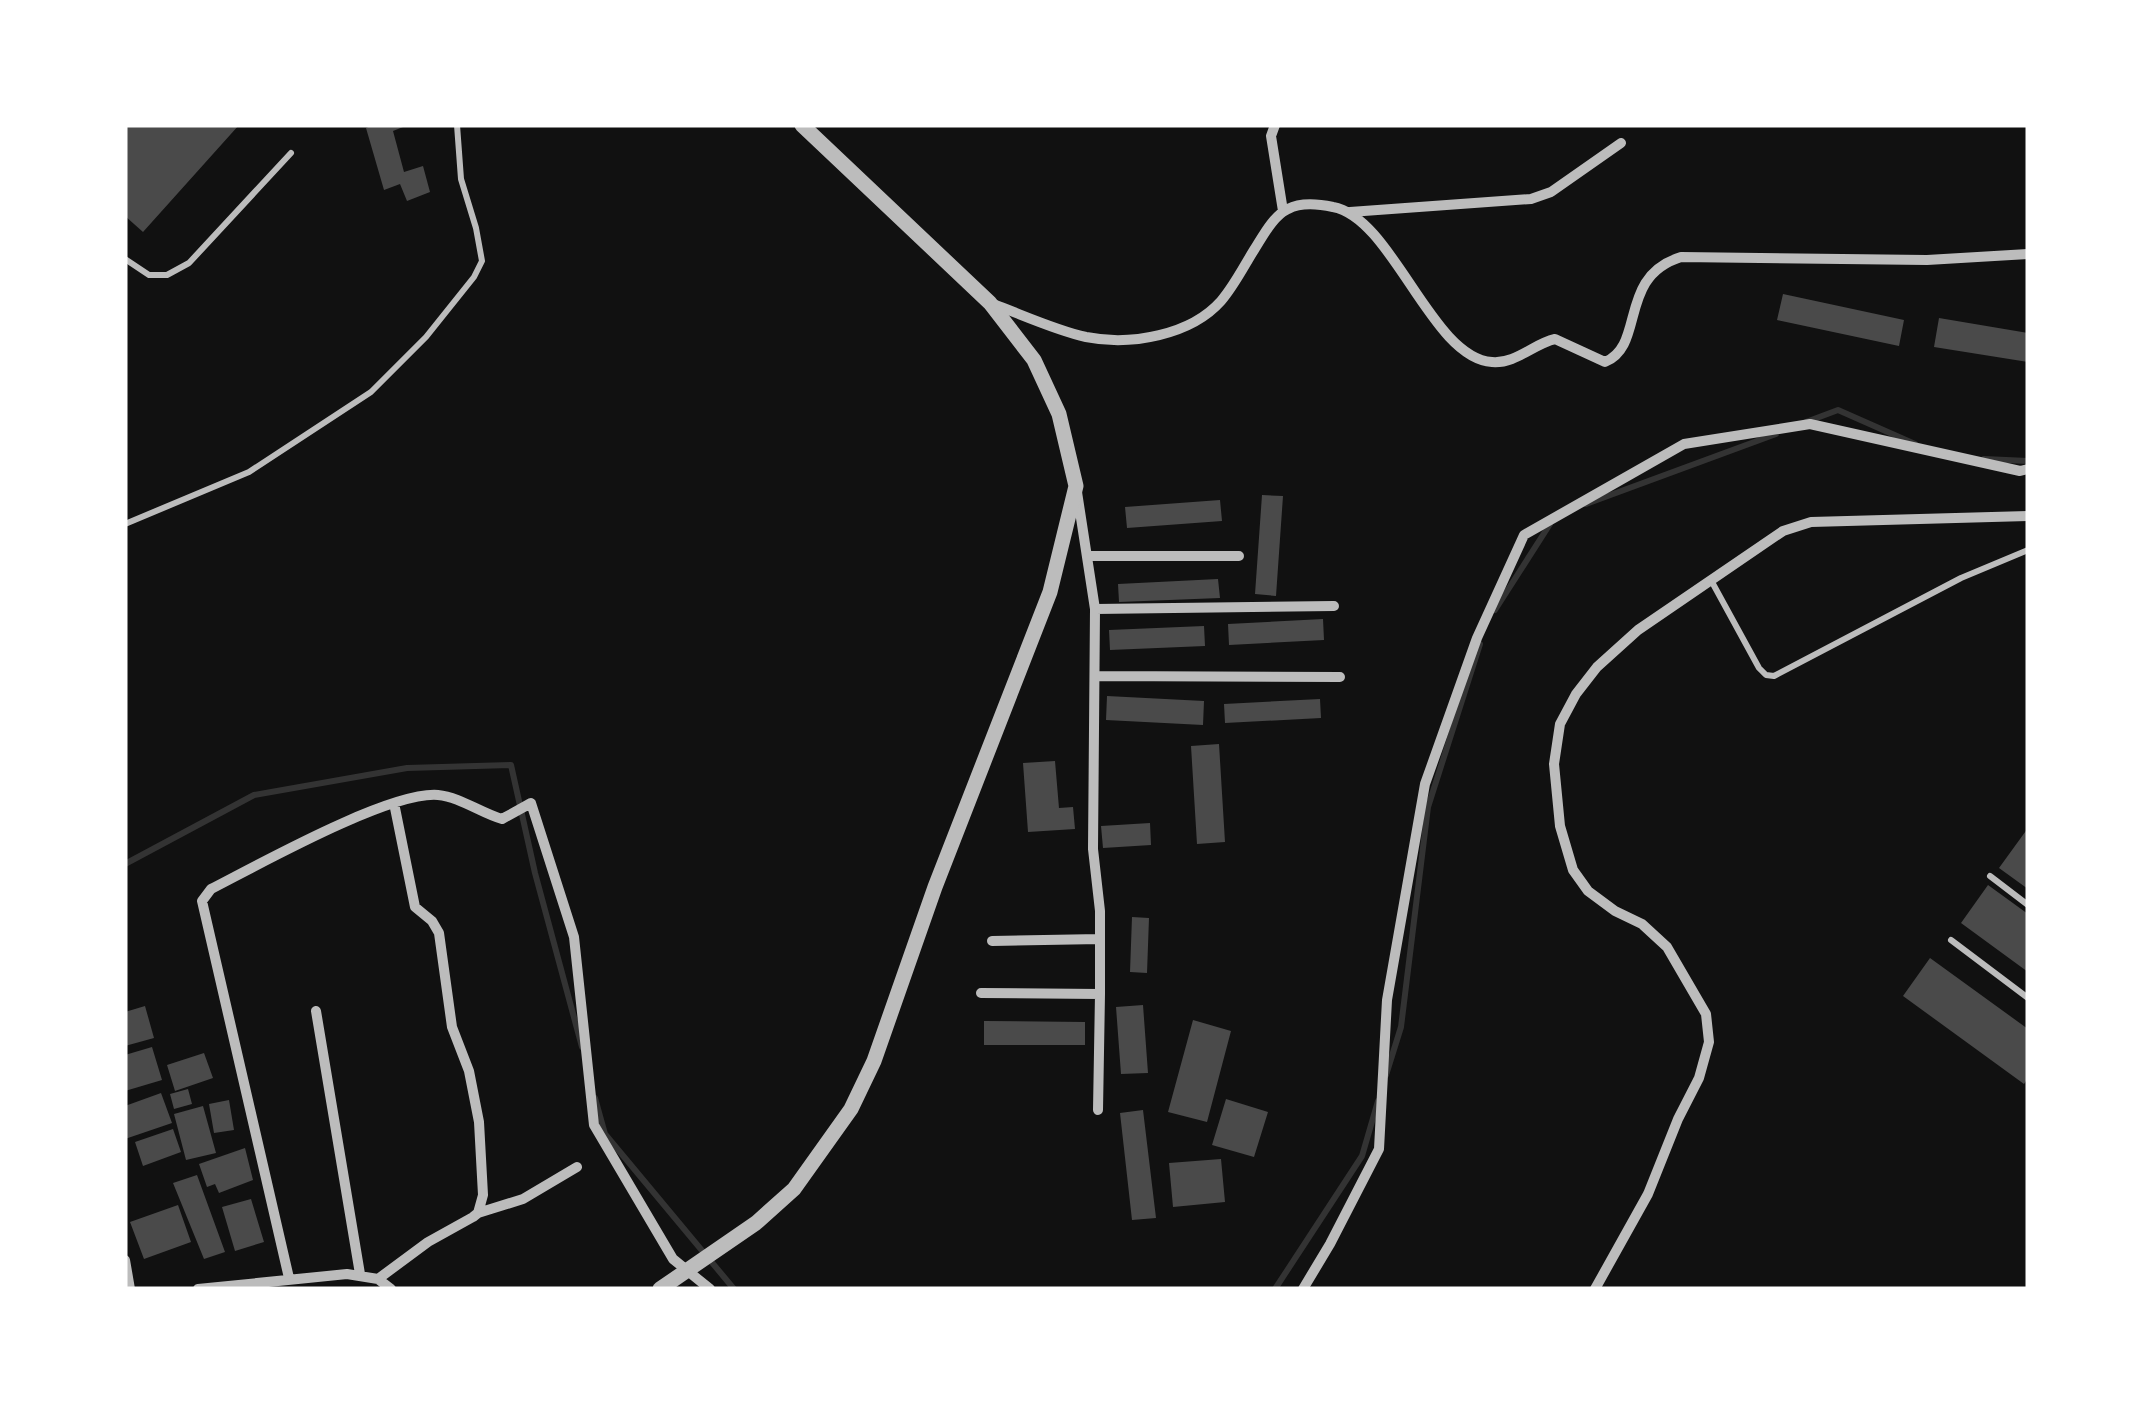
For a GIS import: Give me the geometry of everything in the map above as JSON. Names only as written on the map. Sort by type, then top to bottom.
[{"type":"street","points":[[802,125],[990,303],[1034,360],[1059,414],[1089,556],[1095,609],[1093,850],[1100,939],[1098,1110]]},
{"type":"street","points":[[1275,125],[1271,136],[1282,212]]},
{"type":"street","points":[[990,303],[1087,337],[1165,334],[1198,321],[1222,300],[1267,230],[1282,212],[1293,206],[1312,204],[1350,212],[1531,199],[1551,192],[1620,143]]},
{"type":"street","points":[[1350,212],[1455,343],[1476,360],[1490,362],[1516,358],[1555,339],[1597,361],[1613,359],[1647,277],[1664,262],[1682,257],[1927,260],[2028,254]]},
{"type":"street","points":[[1303,1289],[1378,1149],[1387,1000],[1425,784],[1478,638],[1524,535],[1684,444],[1810,424],[2020,470],[2028,468]]},
{"type":"street","points":[[660,1289],[756,1223],[794,1189],[850,1109],[874,1061],[935,887],[1050,592],[1076,486]]},
{"type":"street","points":[[1595,1289],[1648,1194],[1698,1078],[1709,1042],[1706,1014],[1667,947],[1642,924],[1588,892],[1573,870],[1560,826],[1554,764],[1560,724],[1576,694],[1597,667],[1638,630],[1784,532],[1811,522],[2028,516]]},
{"type":"street","points":[[1089,556],[1239,556]]},
{"type":"street","points":[[1095,609],[1334,606]]},
{"type":"street","points":[[1096,676],[1340,677]]},
{"type":"street","points":[[289,1278],[202,900],[212,889],[252,868],[394,803],[430,794],[443,795],[502,819],[531,803],[574,937],[594,1125],[673,1259],[710,1289]]},
{"type":"street","points":[[394,803],[415,907],[440,933],[452,1027],[475,1092],[482,1196],[478,1213]]},
{"type":"street","points":[[992,941],[1100,939]]},
{"type":"street","points":[[981,993],[1100,994]]},
{"type":"street","points":[[316,1011],[360,1274]]},
{"type":"street","points":[[378,1279],[428,1242],[478,1213],[523,1200],[577,1167]]},
{"type":"street","points":[[125,1260],[130,1289]]},
{"type":"street","points":[[198,1289],[360,1274],[378,1279],[391,1289]]},
{"type":"lane","points":[[125,524],[250,472],[370,392],[426,337],[474,277],[482,261],[461,179],[457,125]]},
{"type":"lane","points":[[125,259],[149,275],[178,271],[291,153]]},
{"type":"lane","points":[[1712,582],[1759,668],[1774,676],[1960,578],[2028,550]]},
{"type":"lane","points":[[1990,876],[2028,905]]},
{"type":"lane","points":[[1950,940],[2028,998]]},
{"type":"building","points":[[125,125],[239,125],[143,232],[125,216]]},
{"type":"building","points":[[408,125],[393,131],[404,172],[423,166],[430,192],[407,201],[400,184],[384,190],[366,128]]},
{"type":"building","points":[[1783,294],[1904,320],[1899,346],[1777,320]]},
{"type":"building","points":[[1939,318],[2028,333],[2028,362],[1934,347]]},
{"type":"building","points":[[1262,495],[1283,496],[1276,596],[1255,594]]},
{"type":"building","points":[[1220,500],[1222,521],[1127,528],[1125,507]]},
{"type":"building","points":[[1218,579],[1220,598],[1119,602],[1118,584]]},
{"type":"building","points":[[1323,619],[1324,640],[1229,645],[1228,624]]},
{"type":"building","points":[[1204,626],[1205,646],[1110,650],[1109,630]]},
{"type":"building","points":[[1107,696],[1204,701],[1203,725],[1106,720]]},
{"type":"building","points":[[1320,699],[1321,718],[1225,723],[1224,704]]},
{"type":"building","points":[[1219,744],[1225,842],[1197,844],[1191,746]]},
{"type":"building","points":[[1055,761],[1059,808],[1073,807],[1075,829],[1028,832],[1023,763]]},
{"type":"building","points":[[1150,823],[1151,845],[1103,848],[1101,826]]},
{"type":"building","points":[[2028,828],[2028,889],[1999,868]]},
{"type":"building","points":[[1988,885],[2028,914],[2028,972],[1961,923]]},
{"type":"building","points":[[1132,917],[1149,918],[1147,973],[1130,972]]},
{"type":"building","points":[[1930,958],[2028,1029],[2028,1078],[2024,1084],[1903,996]]},
{"type":"building","points":[[1143,1005],[1148,1073],[1121,1074],[1116,1007]]},
{"type":"building","points":[[145,1006],[154,1038],[125,1046],[125,1012]]},
{"type":"building","points":[[1193,1020],[1231,1031],[1207,1122],[1168,1112]]},
{"type":"building","points":[[984,1021],[1085,1022],[1085,1045],[984,1045]]},
{"type":"building","points":[[152,1047],[162,1080],[125,1091],[125,1055]]},
{"type":"building","points":[[204,1053],[213,1078],[175,1091],[167,1065]]},
{"type":"building","points":[[188,1089],[192,1104],[174,1109],[170,1094]]},
{"type":"building","points":[[161,1093],[172,1123],[125,1139],[125,1106]]},
{"type":"building","points":[[1226,1099],[1268,1112],[1254,1157],[1212,1145]]},
{"type":"building","points":[[229,1100],[234,1130],[214,1133],[209,1104]]},
{"type":"building","points":[[203,1106],[216,1153],[186,1160],[174,1114]]},
{"type":"building","points":[[1143,1110],[1156,1218],[1132,1220],[1120,1113]]},
{"type":"building","points":[[173,1129],[181,1152],[143,1166],[135,1142]]},
{"type":"building","points":[[245,1148],[253,1180],[219,1193],[215,1184],[207,1187],[199,1164]]},
{"type":"building","points":[[1221,1159],[1225,1202],[1173,1207],[1169,1163]]},
{"type":"building","points":[[197,1175],[225,1252],[204,1259],[173,1183]]},
{"type":"building","points":[[251,1199],[264,1242],[235,1251],[222,1207]]},
{"type":"building","points":[[178,1205],[191,1242],[144,1259],[130,1222]]},
{"type":"waterway","points":[[1806,422],[1838,410],[1915,444]]},
{"type":"waterway","points":[[1586,504],[1776,434]]},
{"type":"waterway","points":[[1984,459],[2028,461]]},
{"type":"waterway","points":[[1495,610],[1550,524]]},
{"type":"waterway","points":[[1386,1075],[1401,1027],[1428,807],[1480,644]]},
{"type":"waterway","points":[[125,864],[254,795],[407,768],[511,765],[535,873],[582,1047]]},
{"type":"waterway","points":[[595,1098],[605,1134],[734,1289]]},
{"type":"waterway","points":[[1275,1289],[1362,1156],[1378,1101]]}]
